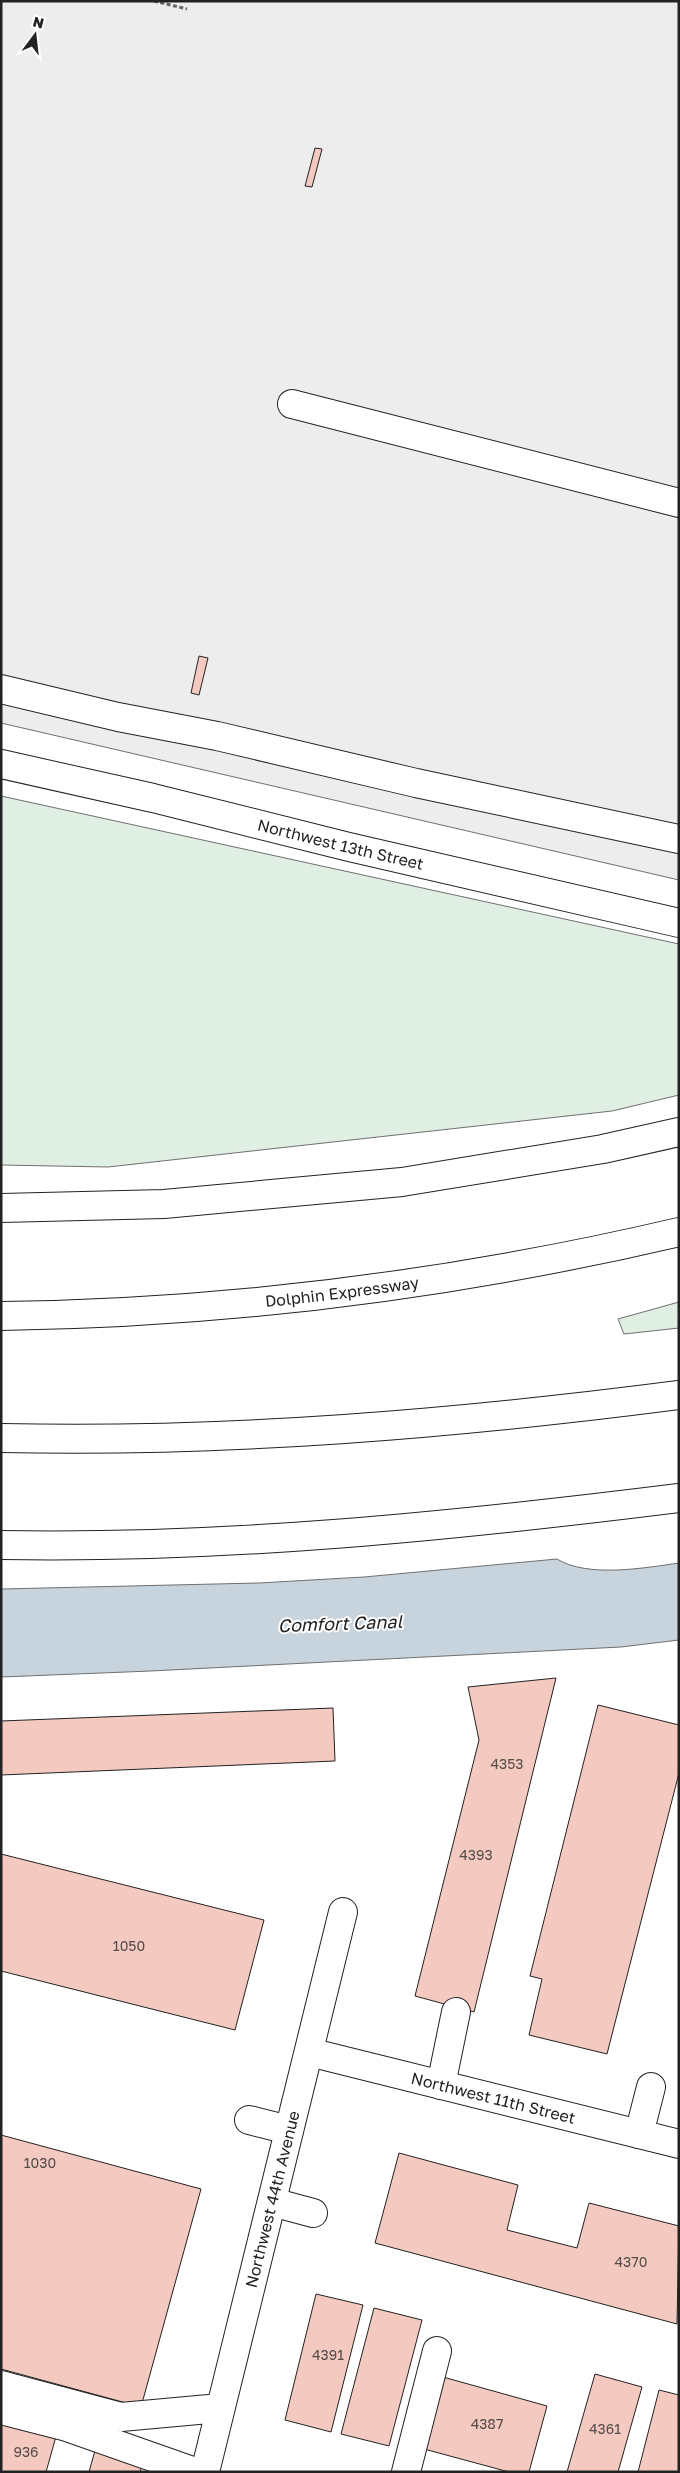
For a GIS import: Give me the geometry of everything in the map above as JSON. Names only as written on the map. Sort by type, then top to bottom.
[{"type":"main road","points":[[292,404],[679,503]]},
{"type":"main road","points":[[1,689],[118,717],[217,736],[416,783],[679,839]]},
{"type":"main road","name":"Northwest 13th Street","points":[[1,764],[153,798],[349,847],[679,923]]},
{"type":"main road","points":[[1,1208],[164,1204],[402,1182],[603,1149],[679,1132]]},
{"type":"main road","name":"Dolphin Expressway","points":[[1,1316],[69,1315],[189,1308],[376,1288],[544,1261],[679,1232]]},
{"type":"main road","points":[[1,1438],[166,1438],[309,1431],[448,1421],[679,1395]]},
{"type":"main road","points":[[1,1544],[157,1542],[358,1532],[560,1513],[679,1498]]},
{"type":"main road","name":"Northwest 44th Avenue","points":[[204,2472],[342,1919]]},
{"type":"main road","points":[[441,2085],[456,2012]]},
{"type":"main road","name":"Northwest 11th Street","points":[[309,2052],[679,2144]]},
{"type":"main road","points":[[639,2134],[651,2087]]},
{"type":"main road","points":[[249,2120],[289,2130]]},
{"type":"main road","points":[[272,2202],[313,2213]]},
{"type":"main road","points":[[406,2472],[437,2351]]},
{"type":"main road","points":[[1,2384],[121,2416],[220,2408]]},
{"type":"main road","points":[[1,2410],[68,2427],[195,2472]]},
{"type":"path","points":[[154,1],[187,10]]},
{"type":"green space","points":[[1,796],[679,944],[679,1095],[612,1111],[108,1167],[1,1165]]},
{"type":"green space","points":[[679,1302],[679,1328],[624,1334],[618,1319]]},
{"type":"shaded area","points":[[1,1],[679,1],[679,880],[1,723]]},
{"type":"water","name":"Comfort Canal","points":[[557,1559],[570,1565],[600,1570],[633,1569],[679,1563],[679,1640],[621,1647],[1,1677],[1,1589],[259,1583],[364,1577]]},
{"type":"building","points":[[315,148],[322,149],[312,187],[305,186]]},
{"type":"building","points":[[199,656],[208,658],[199,695],[191,693]]},
{"type":"building","points":[[556,1678],[474,2012],[415,1996],[479,1740],[468,1687]]},
{"type":"building","points":[[598,1705],[679,1725],[679,1773],[607,2054],[529,2035],[542,1979],[530,1976]]},
{"type":"building","points":[[333,1708],[335,1761],[1,1775],[1,1721]]},
{"type":"building","points":[[1,1854],[264,1920],[235,2030],[1,1971]]},
{"type":"building","points":[[1,2135],[201,2189],[141,2407],[1,2369]]},
{"type":"building","points":[[399,2153],[518,2185],[507,2230],[577,2248],[589,2203],[679,2226],[677,2324],[375,2243]]},
{"type":"building","points":[[316,2294],[363,2305],[331,2432],[285,2420]]},
{"type":"building","points":[[374,2308],[422,2320],[389,2446],[341,2434]]},
{"type":"building","points":[[595,2374],[642,2387],[618,2472],[567,2472]]},
{"type":"building","points":[[443,2377],[547,2406],[529,2472],[509,2472],[424,2449]]},
{"type":"building","points":[[659,2390],[679,2395],[679,2472],[638,2472]]},
{"type":"building","points":[[1,2417],[57,2433],[46,2472],[1,2472]]},
{"type":"building","points":[[96,2447],[144,2460],[140,2472],[89,2472]]}]
